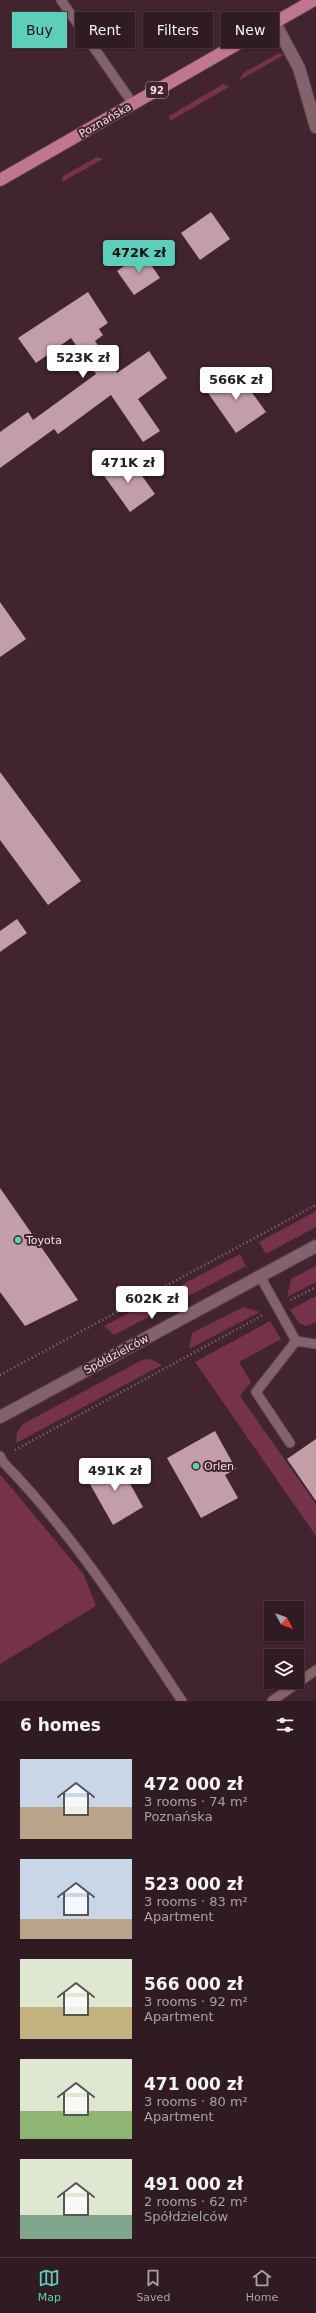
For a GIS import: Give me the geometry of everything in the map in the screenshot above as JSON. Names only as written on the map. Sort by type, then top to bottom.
[{"type":"main road","name":"Poznańska","points":[[279,21],[314,0]]},
{"type":"main road","name":"Poznańska","points":[[0,180],[231,48]]},
{"type":"street","points":[[279,30],[299,68],[316,127]]},
{"type":"street","name":"Spółdzielców","points":[[0,1416],[316,1246]]},
{"type":"lane","points":[[61,0],[133,104]]},
{"type":"lane","points":[[260,1276],[276,1308],[296,1341]]},
{"type":"lane","points":[[296,1341],[316,1344]]},
{"type":"lane","points":[[290,1443],[256,1392],[296,1341]]},
{"type":"lane","points":[[0,1457],[39,1498],[86,1558],[182,1701]]},
{"type":"lane","points":[[272,1701],[316,1670]]},
{"type":"path","points":[[0,1375],[316,1205]]},
{"type":"path","points":[[0,1457],[316,1287]]},
{"type":"shaded area","points":[[279,53],[284,55],[240,80],[243,73]]},
{"type":"shaded area","points":[[223,84],[229,87],[170,121],[169,116]]},
{"type":"shaded area","points":[[97,157],[103,159],[62,182],[63,176]]},
{"type":"shaded area","points":[[316,1211],[316,1227],[266,1254],[259,1242]]},
{"type":"shaded area","points":[[240,1254],[246,1266],[114,1335],[104,1326]]},
{"type":"shaded area","points":[[316,1266],[316,1282],[287,1297],[291,1279]]},
{"type":"shaded area","points":[[316,1296],[316,1322],[306,1326],[299,1323],[290,1310]]},
{"type":"shaded area","points":[[243,1307],[260,1312],[189,1349],[192,1333]]},
{"type":"shaded area","points":[[270,1321],[281,1339],[239,1362],[251,1382],[240,1396],[316,1504],[316,1536],[195,1362]]},
{"type":"shaded area","points":[[150,1359],[162,1365],[16,1443],[17,1433],[23,1424],[142,1360]]},
{"type":"shaded area","points":[[0,1474],[84,1575],[96,1606],[0,1664]]},
{"type":"building","points":[[211,212],[230,239],[200,260],[181,233]]},
{"type":"building","points":[[143,253],[160,278],[134,295],[117,271]]},
{"type":"building","points":[[88,292],[108,323],[99,329],[103,335],[95,341],[117,373],[149,351],[167,378],[138,399],[160,431],[143,442],[111,395],[58,434],[54,429],[0,468],[0,432],[28,412],[33,420],[96,374],[71,338],[36,363],[18,338]]},
{"type":"building","points":[[235,369],[266,412],[236,433],[206,390]]},
{"type":"building","points":[[127,455],[155,494],[130,512],[102,473]]},
{"type":"building","points":[[0,602],[26,639],[0,657]]},
{"type":"building","points":[[0,772],[81,881],[48,905],[0,840]]},
{"type":"building","points":[[17,919],[27,933],[0,952],[0,931]]},
{"type":"building","name":"Toyota","points":[[0,1188],[78,1300],[25,1326],[0,1292]]},
{"type":"building","points":[[215,1431],[236,1469],[225,1475],[238,1498],[201,1518],[167,1458]]},
{"type":"building","points":[[316,1439],[316,1501],[287,1459]]},
{"type":"building","points":[[117,1460],[143,1507],[113,1525],[86,1477]]},
{"type":"place","name":"Toyota","points":[[18,1240]]},
{"type":"place","name":"Orlen","points":[[196,1466]]}]
